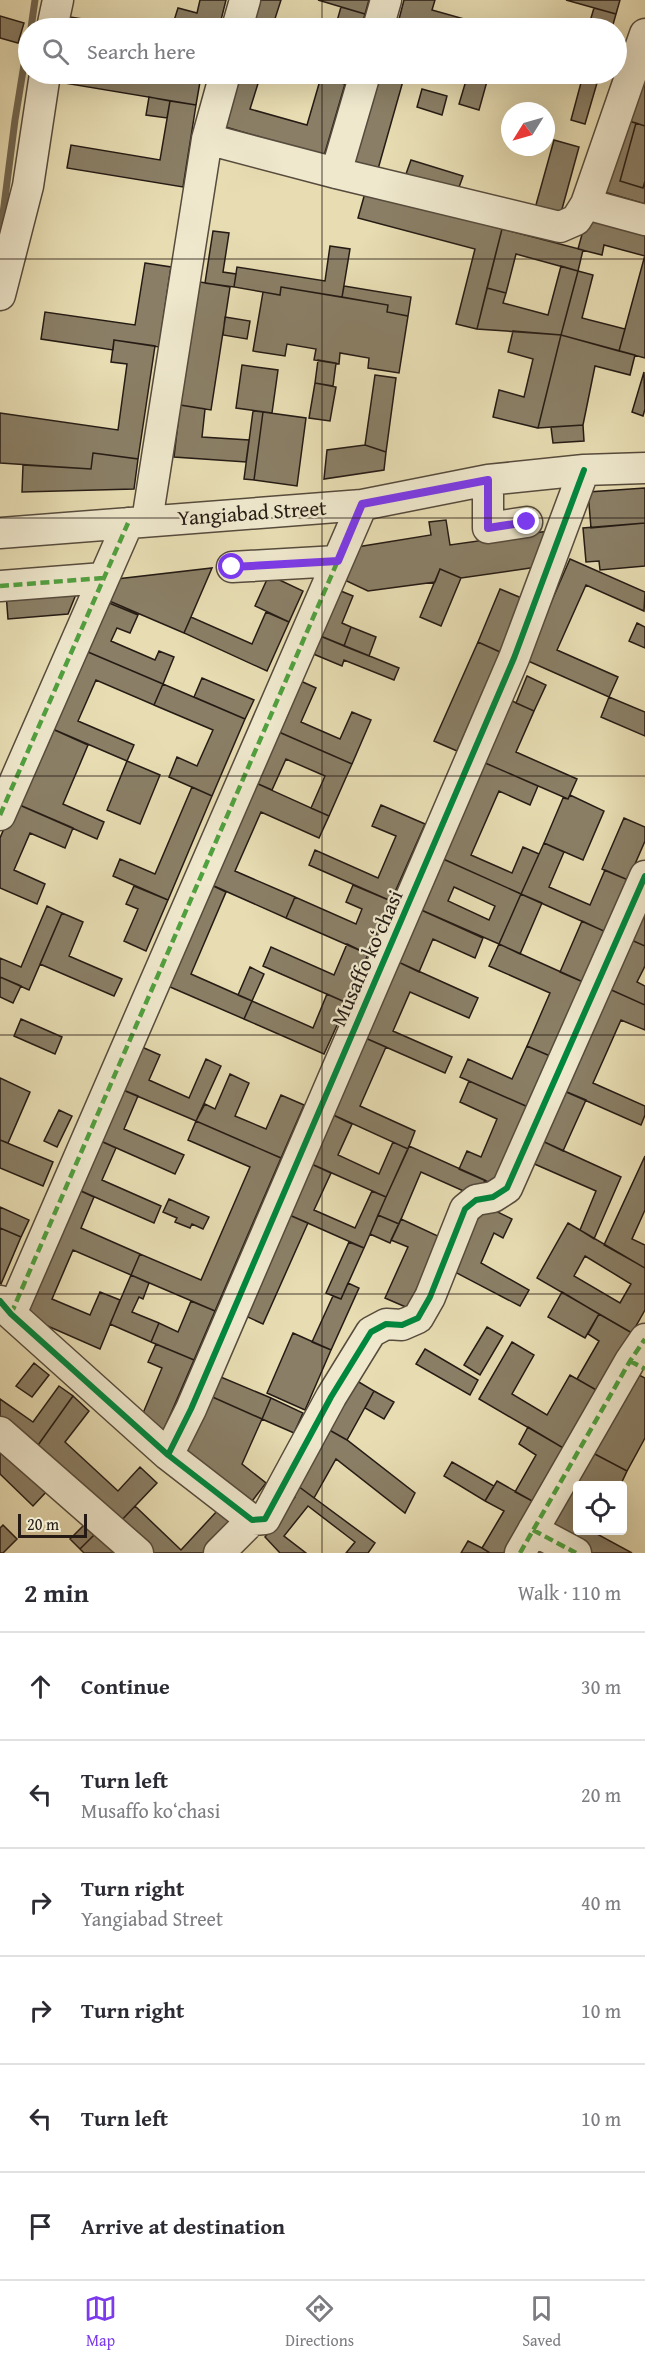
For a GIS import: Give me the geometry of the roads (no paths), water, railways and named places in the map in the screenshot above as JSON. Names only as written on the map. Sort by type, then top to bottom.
[{"type":"street","points":[[54,18],[58,0]]},
{"type":"street","points":[[240,18],[245,0]]},
{"type":"street","points":[[381,18],[386,0]]},
{"type":"street","points":[[207,138],[336,173],[560,227],[576,220],[586,204],[645,34]]},
{"type":"street","points":[[0,295],[28,186],[43,84]]},
{"type":"street","points":[[0,815],[103,578],[137,522],[207,138],[222,84]]},
{"type":"street","points":[[336,173],[362,84]]},
{"type":"street","points":[[586,204],[645,220]]},
{"type":"street","name":"Yangiabad Street","points":[[0,533],[362,504],[488,480],[584,470],[645,468]]},
{"type":"street","name":"Musaffo koʻchasi","points":[[168,1455],[191,1409],[509,669],[584,470]]},
{"type":"street","points":[[488,480],[488,528],[527,522]]},
{"type":"street","points":[[252,1520],[168,1455],[6,1307],[362,504]]},
{"type":"street","points":[[232,567],[338,561]]},
{"type":"street","points":[[0,586],[103,578]]},
{"type":"street","points":[[219,1553],[252,1520],[265,1519],[331,1397],[371,1332],[386,1324],[402,1325],[418,1318],[430,1297],[465,1209],[476,1200],[494,1197],[507,1188],[645,876]]},
{"type":"street","points":[[576,1553],[526,1542],[640,1356]]},
{"type":"street","points":[[0,1432],[138,1553]]},
{"type":"waterway","points":[[32,18],[35,0]]},
{"type":"waterway","points":[[0,237],[21,84]]}]
